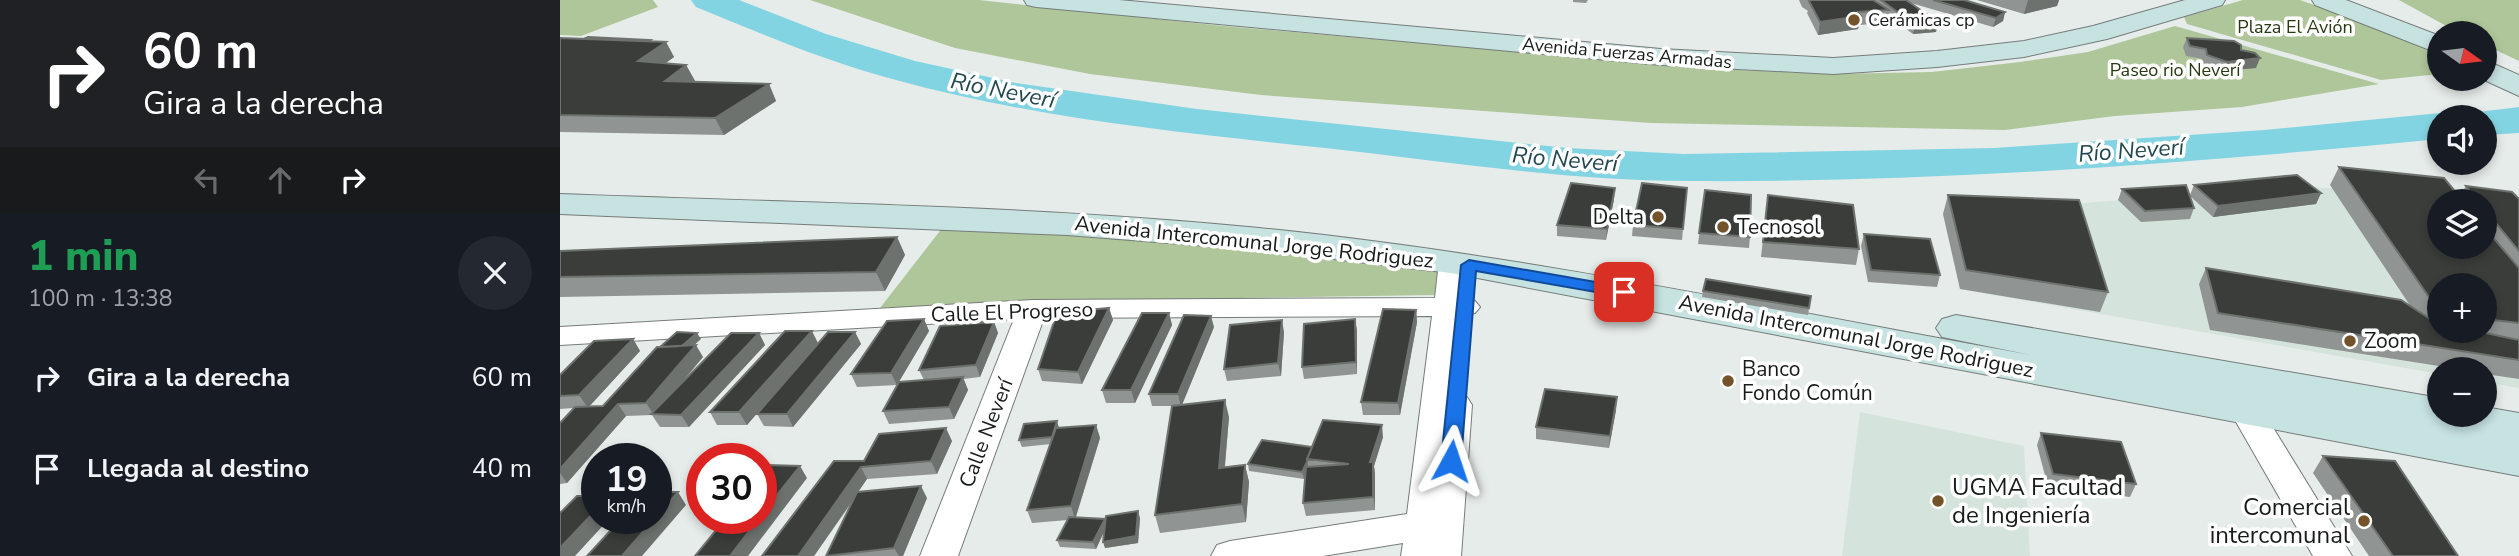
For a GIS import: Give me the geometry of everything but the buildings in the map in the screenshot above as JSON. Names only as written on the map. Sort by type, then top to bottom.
[{"type":"street","name":"Avenida Fuerzas Armadas","points":[[1036,0],[1674,58],[1833,66],[1937,59],[2024,49],[2098,33],[2213,0]]},
{"type":"street","name":"Avenida Fuerzas Armadas","points":[[1132,0],[1716,49],[1851,52],[1932,48],[2001,39],[2100,17],[2157,0]]},
{"type":"street","points":[[2324,0],[2427,41]]},
{"type":"street","points":[[2356,0],[2427,25]]},
{"type":"street","points":[[2386,0],[2427,22]]},
{"type":"street","points":[[2497,59],[2519,66]]},
{"type":"street","points":[[2497,66],[2519,87]]},
{"type":"street","name":"Avenida Intercomunal Jorge Rodriguez","points":[[560,183],[1088,204],[1273,218],[1463,240],[2427,412]]},
{"type":"street","name":"Avenida Intercomunal Jorge Rodriguez","points":[[560,204],[853,213],[1121,227],[1271,241],[1461,264],[2519,459]]},
{"type":"street","points":[[1230,556],[1432,540],[1461,264]]},
{"type":"street","name":"Calle El Progreso","points":[[560,336],[1033,309],[1457,307]]},
{"type":"street","name":"Calle Neverí","points":[[939,556],[1033,309]]},
{"type":"street","points":[[2244,408],[2333,556]]},
{"type":"street","name":"Avenida Intercomunal Jorge Rodriguez","points":[[2497,425],[2519,429]]},
{"type":"shaded area","points":[[2300,186],[2427,196],[2427,259],[2458,259],[2478,273],[2427,273],[2427,343],[2497,343],[2497,286],[2519,301],[2519,388],[2497,384],[2497,357],[2427,357],[2427,372],[1960,289],[1943,214]]},
{"type":"shaded area","name":"UGMA Facultad de Ingeniería","points":[[1860,412],[2024,446],[2030,556],[1842,556]]},
{"type":"green space","points":[[560,0],[653,0],[658,7],[581,36],[560,35]]},
{"type":"green space","name":"Paseo rio Neverí","points":[[810,0],[979,0],[1223,26],[1714,69],[1833,74],[1932,72],[2020,62],[2088,52],[2175,26],[2379,84],[2242,107],[2115,116],[2005,130],[1651,123],[1261,95],[1090,74],[955,48]]},
{"type":"green space","name":"Plaza El Avión","points":[[2243,0],[2300,0],[2384,30],[2427,50],[2427,75],[2381,80],[2187,24],[2184,17]]},
{"type":"green space","points":[[2399,0],[2519,0],[2519,61],[2497,51],[2497,21],[2437,21]]},
{"type":"green space","points":[[943,227],[1071,232],[1438,270],[1435,295],[1040,301],[880,308]]},
{"type":"waterway","name":"Río Neverí","points":[[708,0],[813,42],[906,71],[1016,95],[1197,122],[1567,161],[1684,168],[1994,161],[2264,143],[2427,127]]},
{"type":"waterway","name":"Río Neverí","points":[[2497,121],[2519,120]]},
{"type":"place","name":"Cerámicas cp","points":[[1854,20]]},
{"type":"place","name":"Delta","points":[[1658,217]]},
{"type":"place","name":"Tecnosol","points":[[1723,227]]},
{"type":"place","name":"Zoom","points":[[2350,341]]},
{"type":"place","name":"Banco Fondo Común","points":[[1728,381]]},
{"type":"place","name":"UGMA Facultad de Ingeniería","points":[[1938,501]]},
{"type":"place","name":"Comercial intercomunal","points":[[2364,521]]},
{"type":"route","points":[[1451,461],[1469,265],[1624,292]]}]
